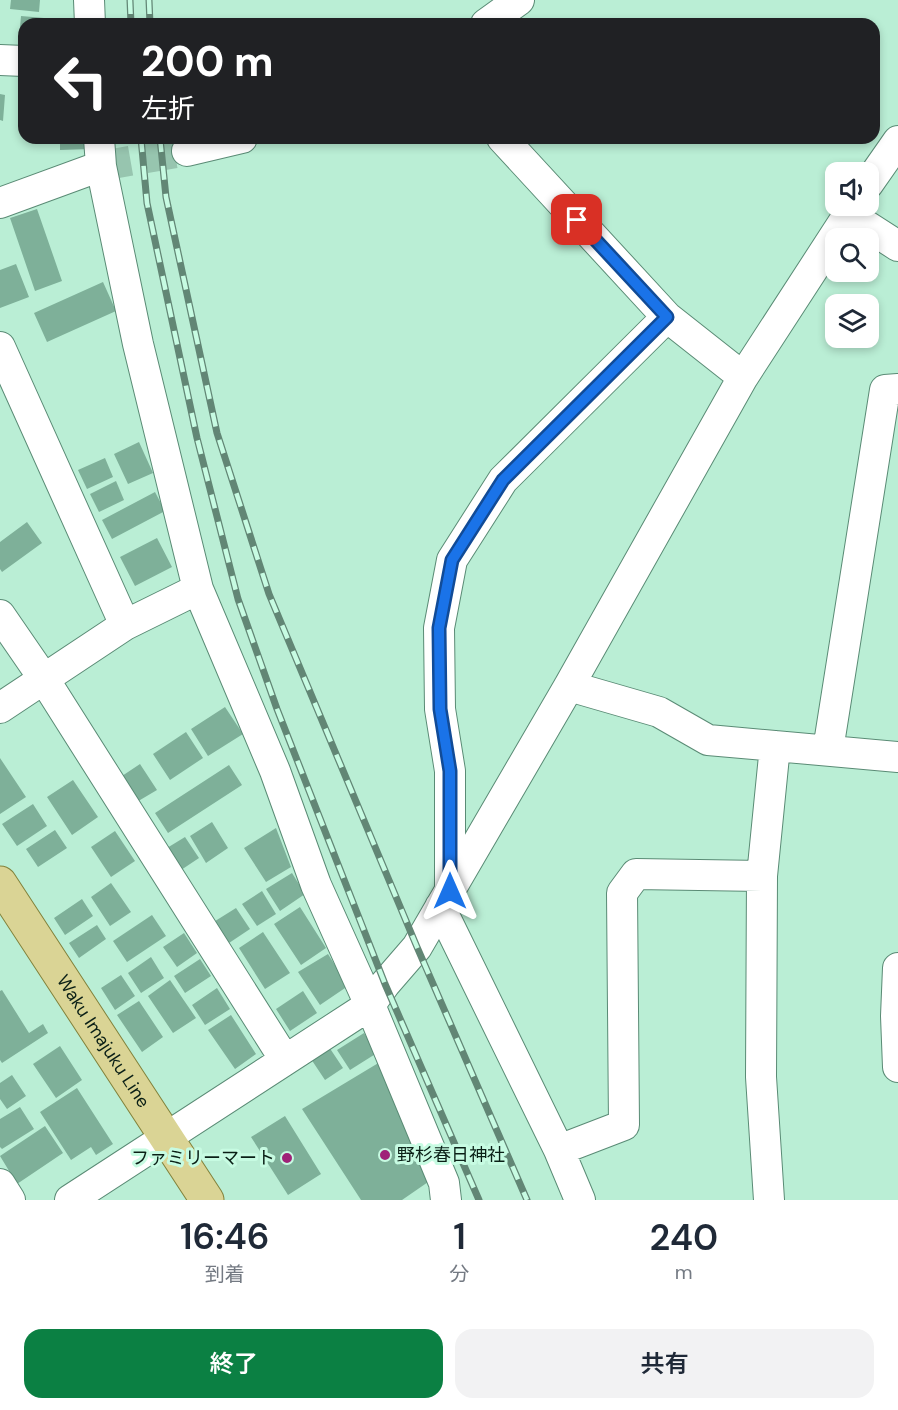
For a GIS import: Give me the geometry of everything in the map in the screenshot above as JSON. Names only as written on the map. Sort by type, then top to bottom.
[{"type":"main road","name":"Waku Imajuku Line","points":[[0,883],[207,1200]]},
{"type":"street","points":[[89,0],[90,18]]},
{"type":"street","points":[[494,18],[519,0]]},
{"type":"street","points":[[0,60],[18,61]]},
{"type":"street","points":[[879,168],[898,141]]},
{"type":"street","points":[[187,151],[217,144]]},
{"type":"street","points":[[508,144],[667,317],[743,377]]},
{"type":"street","points":[[0,203],[100,152],[138,345],[198,589],[275,771],[316,885],[370,1005],[444,1183],[446,1200]]},
{"type":"street","points":[[70,1200],[370,1005],[417,947],[569,686],[743,377],[847,216]]},
{"type":"street","points":[[859,216],[898,246]]},
{"type":"street","points":[[580,1200],[445,899],[450,771],[440,709],[439,628],[452,560],[503,480],[667,317]]},
{"type":"street","points":[[0,347],[125,625]]},
{"type":"street","points":[[828,750],[885,390],[898,389]]},
{"type":"street","points":[[0,708],[125,625],[198,589]]},
{"type":"street","points":[[0,615],[44,679],[285,1060]]},
{"type":"street","points":[[569,686],[659,712],[708,740],[898,757]]},
{"type":"street","points":[[769,1200],[761,1077],[762,876],[775,746]]},
{"type":"street","points":[[559,1150],[624,1125],[622,893],[636,874],[762,876]]},
{"type":"street","points":[[898,968],[896,1016],[898,1067]]},
{"type":"street","points":[[0,1184],[10,1200]]},
{"type":"building","points":[[11,0],[40,0],[39,12],[10,9]]},
{"type":"building","points":[[21,16],[44,18],[21,18]]},
{"type":"building","points":[[0,94],[5,95],[3,121],[0,120]]},
{"type":"building","points":[[60,144],[90,144],[90,149],[60,150]]},
{"type":"building","points":[[37,209],[62,281],[35,291],[10,218]]},
{"type":"building","points":[[16,264],[29,297],[0,308],[0,270]]},
{"type":"building","points":[[103,282],[116,311],[47,342],[34,313]]},
{"type":"building","points":[[139,442],[153,473],[128,484],[114,454]]},
{"type":"building","points":[[105,458],[113,477],[87,489],[78,470]]},
{"type":"building","points":[[116,481],[124,500],[99,512],[90,494]]},
{"type":"building","points":[[155,492],[165,511],[112,539],[102,520]]},
{"type":"building","points":[[27,522],[42,543],[2,572],[0,542]]},
{"type":"building","points":[[157,538],[172,567],[135,586],[120,557]]},
{"type":"building","points":[[225,707],[243,734],[208,756],[191,729]]},
{"type":"building","points":[[186,732],[203,758],[170,780],[153,754]]},
{"type":"building","points":[[0,758],[26,797],[0,814]]},
{"type":"building","points":[[140,764],[157,790],[135,803],[119,778]]},
{"type":"building","points":[[229,765],[242,785],[168,833],[155,813]]},
{"type":"building","points":[[73,780],[98,817],[72,835],[47,797]]},
{"type":"building","points":[[33,804],[47,826],[17,846],[2,824]]},
{"type":"building","points":[[212,822],[228,848],[206,863],[190,836]]},
{"type":"building","points":[[276,828],[291,867],[266,882],[244,848]]},
{"type":"building","points":[[55,830],[67,848],[38,867],[26,849]]},
{"type":"building","points":[[115,831],[135,861],[111,877],[91,847]]},
{"type":"building","points":[[185,837],[199,858],[181,870],[167,848]]},
{"type":"building","points":[[292,873],[305,894],[280,911],[266,889]]},
{"type":"building","points":[[111,883],[131,912],[110,926],[91,897]]},
{"type":"building","points":[[262,891],[276,914],[257,926],[242,904]]},
{"type":"building","points":[[82,899],[93,916],[65,935],[54,918]]},
{"type":"building","points":[[300,907],[326,948],[301,965],[274,924]]},
{"type":"building","points":[[236,908],[250,929],[226,945],[212,923]]},
{"type":"building","points":[[152,915],[166,936],[127,962],[113,941]]},
{"type":"building","points":[[97,925],[106,939],[79,958],[69,943]]},
{"type":"building","points":[[263,932],[290,973],[265,989],[239,948]]},
{"type":"building","points":[[184,933],[197,953],[177,967],[163,947]]},
{"type":"building","points":[[328,954],[348,986],[320,1005],[298,972]]},
{"type":"building","points":[[151,957],[164,978],[141,993],[128,973]]},
{"type":"building","points":[[200,959],[211,976],[185,993],[174,976]]},
{"type":"building","points":[[121,975],[135,996],[115,1010],[101,988]]},
{"type":"building","points":[[170,980],[196,1018],[173,1033],[148,996]]},
{"type":"building","points":[[217,988],[230,1009],[205,1025],[192,1005]]},
{"type":"building","points":[[2,990],[29,1033],[43,1024],[48,1033],[2,1063],[0,1060],[0,991]]},
{"type":"building","points":[[303,991],[317,1013],[290,1031],[276,1009]]},
{"type":"building","points":[[139,1001],[163,1037],[142,1052],[117,1015]]},
{"type":"building","points":[[231,1015],[256,1054],[235,1069],[208,1030]]},
{"type":"building","points":[[364,1033],[377,1053],[350,1070],[337,1050]]},
{"type":"building","points":[[60,1046],[82,1080],[56,1098],[33,1064]]},
{"type":"building","points":[[329,1047],[343,1068],[325,1080],[311,1059]]},
{"type":"building","points":[[385,1059],[431,1180],[402,1200],[361,1200],[302,1109]]},
{"type":"building","points":[[12,1075],[26,1096],[7,1109],[0,1099],[0,1083]]},
{"type":"building","points":[[77,1088],[113,1144],[96,1155],[91,1147],[71,1160],[40,1112]]},
{"type":"building","points":[[20,1107],[34,1129],[2,1149],[0,1147],[0,1119]]},
{"type":"building","points":[[285,1116],[321,1174],[288,1195],[251,1137]]},
{"type":"building","points":[[45,1126],[63,1153],[17,1184],[0,1156]]},
{"type":"tunnel","points":[[101,166],[187,151]]},
{"type":"railway","points":[[130,0],[131,18]]},
{"type":"railway","points":[[149,0],[150,18]]},
{"type":"railway","points":[[142,144],[147,203],[197,438],[238,599],[277,709],[385,984],[479,1200]]},
{"type":"railway","points":[[161,144],[166,197],[217,433],[269,594],[417,947],[527,1200]]},
{"type":"place","name":"野杉春日神社","points":[[385,1155]]},
{"type":"place","name":"ファミリーマート","points":[[287,1158]]},
{"type":"route","points":[[450,891],[450,771],[440,709],[439,628],[452,560],[503,480],[667,317],[577,220]]}]
